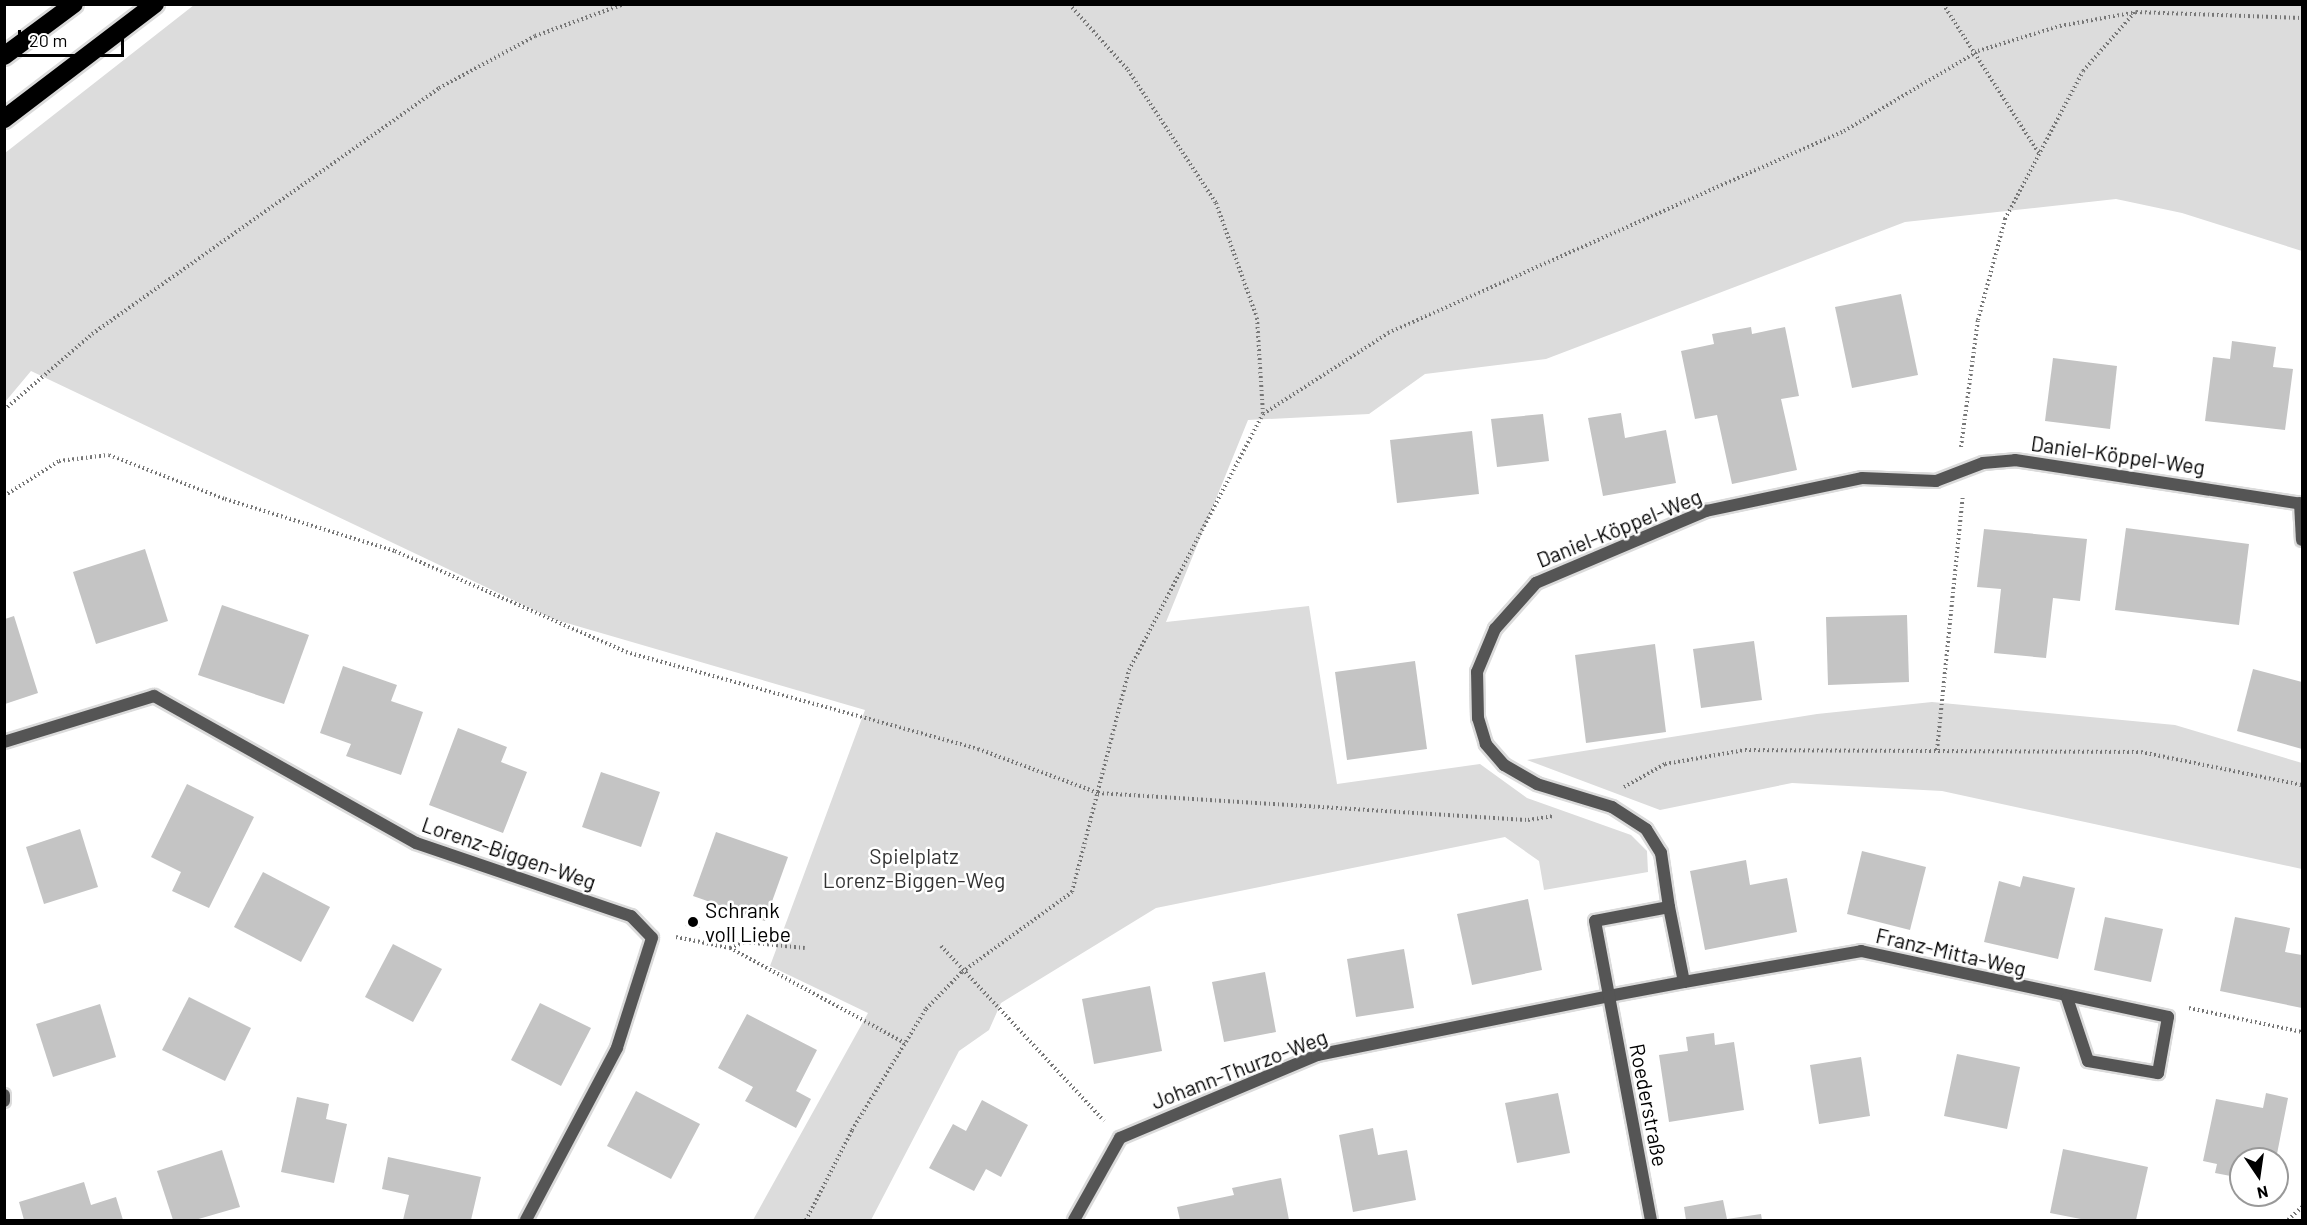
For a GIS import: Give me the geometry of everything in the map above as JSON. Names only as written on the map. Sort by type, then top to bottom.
[{"type":"highway","points":[[4,56],[74,4]]},
{"type":"highway","points":[[4,119],[155,4]]},
{"type":"street","name":"Daniel-Köppel-Weg","points":[[1669,907],[1661,852],[1646,829],[1612,807],[1567,796],[1504,765],[1486,744],[1478,718],[1477,672],[1495,628],[1536,583],[1626,543],[1717,509],[1862,478],[1936,481],[1983,464],[2015,460],[2301,503],[2302,540]]},
{"type":"street","name":"Lorenz-Biggen-Weg","points":[[4,742],[154,696],[416,843],[631,916],[652,938]]},
{"type":"street","points":[[1609,996],[1684,982],[1669,907]]},
{"type":"street","name":"Roederstraße","points":[[1651,1221],[1595,921],[1669,907]]},
{"type":"street","points":[[526,1221],[617,1048],[652,938]]},
{"type":"street","name":"Franz-Mitta-Weg","points":[[1684,982],[1861,951],[2067,998],[2168,1017]]},
{"type":"street","name":"Johann-Thurzo-Weg","points":[[1120,1138],[1317,1055],[1609,996]]},
{"type":"street","points":[[2067,998],[2088,1061],[2158,1073],[2168,1017]]},
{"type":"street","points":[[4,1095],[4,1101]]},
{"type":"street","points":[[1074,1221],[1120,1138]]},
{"type":"path","points":[[4,410],[92,334],[439,88],[535,36],[624,4]]},
{"type":"path","points":[[1069,4],[1128,70],[1216,203],[1257,318],[1263,414]]},
{"type":"path","points":[[1943,4],[1978,51],[2040,155]]},
{"type":"path","points":[[2005,219],[2083,71],[2136,12]]},
{"type":"path","points":[[806,1221],[905,1043],[926,1010],[962,972],[1072,892],[1129,670],[1263,414],[1388,333],[1844,131],[1978,51],[2060,26],[2136,12],[2302,18]]},
{"type":"path","points":[[4,496],[59,461],[109,455],[225,499],[395,551],[626,652],[978,749],[1098,793],[1528,820],[1559,815]]},
{"type":"path","points":[[1937,750],[1945,695]]},
{"type":"path","points":[[1612,807],[1621,788],[1665,764],[1733,752],[1937,750],[2141,752],[2302,785]]},
{"type":"path","points":[[652,938],[692,937],[730,948],[905,1043]]},
{"type":"path","points":[[730,948],[745,942],[805,948]]},
{"type":"path","points":[[941,946],[962,972],[1120,1138]]},
{"type":"path","points":[[2168,1017],[2193,1007],[2302,1032]]},
{"type":"path","points":[[2288,1221],[2302,1207]]},
{"type":"green space","name":"Spielplatz Lorenz-Biggen-Weg","points":[[194,5],[2302,5],[2302,251],[2182,213],[2116,199],[1905,222],[1546,359],[1425,374],[1369,414],[1248,420],[1166,622],[1309,606],[1337,784],[1480,764],[1527,798],[1631,835],[1647,851],[1648,872],[1544,890],[1539,861],[1505,837],[1156,908],[1001,1003],[989,1030],[959,1051],[871,1220],[753,1220],[868,1013],[770,966],[865,710],[553,619],[31,371],[5,402],[5,153]]},
{"type":"green space","points":[[1932,702],[2175,725],[2302,763],[2302,869],[1942,791],[1792,783],[1660,810],[1527,760],[1817,714]]},
{"type":"building","points":[[1901,294],[1918,375],[1852,388],[1835,307]]},
{"type":"building","points":[[1751,327],[1752,334],[1785,327],[1799,396],[1781,399],[1797,470],[1732,484],[1717,415],[1695,419],[1681,351],[1714,344],[1712,334]]},
{"type":"building","points":[[2232,341],[2276,347],[2273,367],[2293,369],[2285,430],[2205,421],[2213,357],[2230,359]]},
{"type":"building","points":[[2053,358],[2117,366],[2110,429],[2045,421]]},
{"type":"building","points":[[1621,413],[1625,438],[1666,430],[1676,483],[1603,496],[1588,418]]},
{"type":"building","points":[[1543,414],[1549,461],[1497,467],[1491,419]]},
{"type":"building","points":[[1472,431],[1479,494],[1397,503],[1390,440]]},
{"type":"building","points":[[2126,528],[2249,544],[2239,625],[2115,610]]},
{"type":"building","points":[[1984,529],[2087,539],[2080,601],[2053,598],[2046,658],[1994,653],[2001,589],[1977,587]]},
{"type":"building","points":[[145,549],[168,621],[96,644],[73,572]]},
{"type":"building","points":[[222,605],[309,635],[284,704],[198,675]]},
{"type":"building","points":[[1907,615],[1909,682],[1828,685],[1826,617]]},
{"type":"building","points":[[14,616],[38,693],[5,704],[5,619]]},
{"type":"building","points":[[1754,641],[1762,700],[1701,708],[1693,649]]},
{"type":"building","points":[[1655,644],[1666,732],[1586,743],[1575,655]]},
{"type":"building","points":[[1415,661],[1427,749],[1347,760],[1335,672]]},
{"type":"building","points":[[343,666],[397,685],[391,701],[423,712],[401,775],[346,756],[351,744],[320,733]]},
{"type":"building","points":[[2253,669],[2302,682],[2302,749],[2237,731]]},
{"type":"building","points":[[458,728],[507,747],[501,762],[527,772],[503,833],[429,805]]},
{"type":"building","points":[[601,772],[660,792],[641,847],[582,827]]},
{"type":"building","points":[[187,784],[254,817],[209,908],[172,891],[181,872],[151,857]]},
{"type":"building","points":[[80,829],[98,887],[44,904],[26,847]]},
{"type":"building","points":[[716,832],[788,857],[765,921],[693,896]]},
{"type":"building","points":[[1862,851],[1926,867],[1910,930],[1847,914]]},
{"type":"building","points":[[1746,860],[1750,885],[1787,878],[1797,932],[1705,950],[1690,871]]},
{"type":"building","points":[[263,872],[330,907],[301,962],[234,927]]},
{"type":"building","points":[[2023,876],[2075,888],[2058,959],[1984,942],[1999,881],[2020,887]]},
{"type":"building","points":[[1528,899],[1542,970],[1472,985],[1457,914]]},
{"type":"building","points":[[2105,917],[2163,929],[2151,982],[2094,970]]},
{"type":"building","points":[[2235,917],[2290,928],[2285,952],[2302,955],[2302,1008],[2220,991]]},
{"type":"building","name":"Schrank voll Liebe","points":[[695,919],[700,928],[685,926]]},
{"type":"building","points":[[393,944],[442,969],[413,1022],[365,997]]},
{"type":"building","points":[[1404,949],[1414,1008],[1356,1017],[1347,959]]},
{"type":"building","points":[[1265,972],[1276,1032],[1224,1042],[1212,982]]},
{"type":"building","points":[[1150,986],[1162,1051],[1094,1064],[1082,999]]},
{"type":"building","points":[[189,997],[251,1028],[225,1081],[162,1050]]},
{"type":"building","points":[[540,1003],[591,1028],[561,1086],[511,1060]]},
{"type":"building","points":[[100,1004],[116,1057],[53,1077],[36,1024]]},
{"type":"building","points":[[747,1014],[817,1050],[796,1091],[811,1099],[796,1128],[745,1101],[753,1087],[718,1068]]},
{"type":"building","points":[[1714,1033],[1715,1045],[1734,1042],[1744,1110],[1669,1122],[1659,1055],[1688,1051],[1686,1037]]},
{"type":"building","points":[[1957,1054],[2020,1067],[2007,1129],[1944,1116]]},
{"type":"building","points":[[1861,1057],[1870,1116],[1819,1124],[1810,1065]]},
{"type":"building","points":[[636,1091],[700,1124],[671,1179],[607,1146]]},
{"type":"building","points":[[1558,1093],[1570,1153],[1517,1163],[1505,1103]]},
{"type":"building","points":[[2266,1093],[2288,1098],[2278,1147],[2229,1147],[2229,1176],[2215,1173],[2217,1164],[2203,1161],[2216,1099],[2263,1108]]},
{"type":"building","points":[[297,1097],[329,1104],[326,1119],[347,1124],[334,1183],[281,1172]]},
{"type":"building","points":[[982,1100],[1028,1125],[1001,1177],[986,1169],[974,1191],[929,1168],[953,1124],[966,1131]]},
{"type":"building","points":[[1373,1128],[1378,1155],[1407,1150],[1416,1200],[1353,1212],[1339,1135]]},
{"type":"building","points":[[2063,1149],[2148,1167],[2136,1220],[2086,1220],[2050,1213]]},
{"type":"building","points":[[222,1150],[240,1207],[195,1220],[173,1220],[157,1171]]},
{"type":"building","points":[[388,1157],[481,1177],[471,1220],[403,1220],[409,1195],[382,1189]]},
{"type":"building","points":[[1281,1178],[1289,1220],[1180,1220],[1177,1207],[1234,1195],[1232,1188]]},
{"type":"building","points":[[84,1182],[91,1205],[116,1197],[123,1220],[24,1220],[19,1202]]},
{"type":"building","points":[[1723,1200],[1727,1219],[1761,1214],[1762,1220],[1686,1220],[1684,1207]]},
{"type":"place","name":"Schrank voll Liebe","points":[[693,922]]}]
